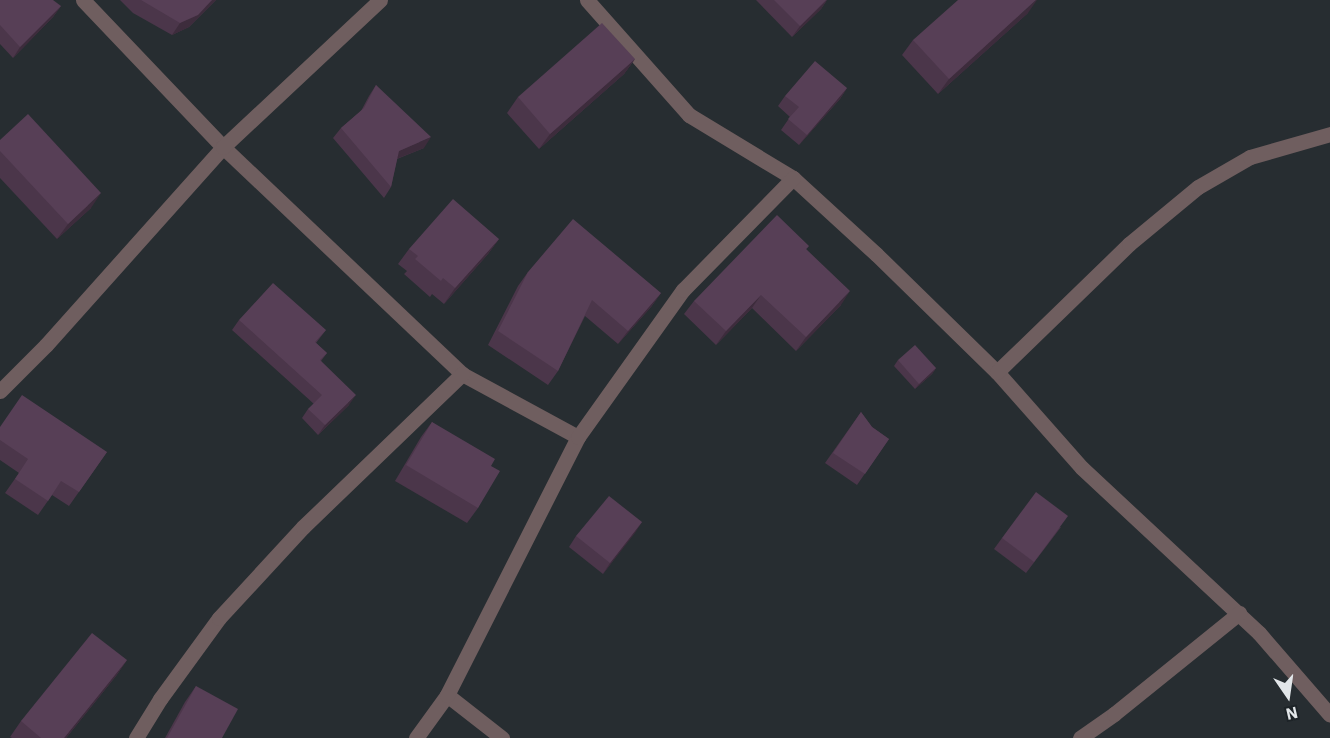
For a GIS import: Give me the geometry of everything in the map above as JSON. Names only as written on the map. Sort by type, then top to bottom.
[{"type":"street","points":[[83,0],[224,147],[462,374],[578,437]]},
{"type":"street","points":[[0,391],[46,345],[224,147],[380,0]]},
{"type":"street","points":[[586,0],[689,115],[794,178],[876,254],[997,372],[1082,468],[1239,614],[1330,715]]},
{"type":"street","points":[[997,372],[1129,244],[1198,188],[1250,157],[1330,134]]},
{"type":"street","points":[[416,738],[447,695],[578,437],[682,290],[794,178]]},
{"type":"street","points":[[136,738],[159,699],[219,618],[303,526],[462,374]]},
{"type":"street","points":[[1080,738],[1114,714],[1239,614]]},
{"type":"street","points":[[447,695],[502,738]]},
{"type":"building","points":[[0,0],[53,0],[61,6],[20,47],[0,25]]},
{"type":"building","points":[[141,0],[212,0],[198,15],[180,23]]},
{"type":"building","points":[[774,0],[826,0],[800,26]]},
{"type":"building","points":[[958,0],[1036,0],[949,79],[913,40]]},
{"type":"building","points":[[602,23],[635,59],[550,134],[518,97]]},
{"type":"building","points":[[815,61],[847,88],[807,135],[788,119],[799,107],[785,96]]},
{"type":"building","points":[[376,85],[431,137],[399,151],[391,187],[341,128],[364,108]]},
{"type":"building","points":[[28,114],[101,193],[68,224],[0,151],[0,140]]},
{"type":"building","points":[[453,199],[499,239],[455,288],[443,278],[441,281],[415,259],[418,256],[409,249]]},
{"type":"building","points":[[777,215],[809,246],[806,249],[850,291],[806,337],[761,295],[726,331],[694,301]]},
{"type":"building","points":[[573,219],[661,293],[628,331],[592,300],[558,371],[498,331],[528,272]]},
{"type":"building","points":[[273,283],[326,330],[315,342],[327,353],[320,360],[356,395],[325,425],[308,409],[322,395],[239,320]]},
{"type":"building","points":[[915,345],[936,368],[919,384],[898,360]]},
{"type":"building","points":[[22,395],[107,452],[79,492],[61,481],[48,501],[15,479],[28,459],[0,440],[0,427]]},
{"type":"building","points":[[861,412],[872,427],[889,439],[865,474],[833,453]]},
{"type":"building","points":[[432,422],[495,459],[491,466],[500,471],[478,508],[406,465]]},
{"type":"building","points":[[1036,492],[1068,516],[1034,562],[1002,538]]},
{"type":"building","points":[[609,496],[642,522],[610,563],[576,536]]},
{"type":"building","points":[[92,633],[127,660],[64,738],[41,738],[21,721]]},
{"type":"building","points":[[196,686],[238,709],[222,738],[167,738]]}]
